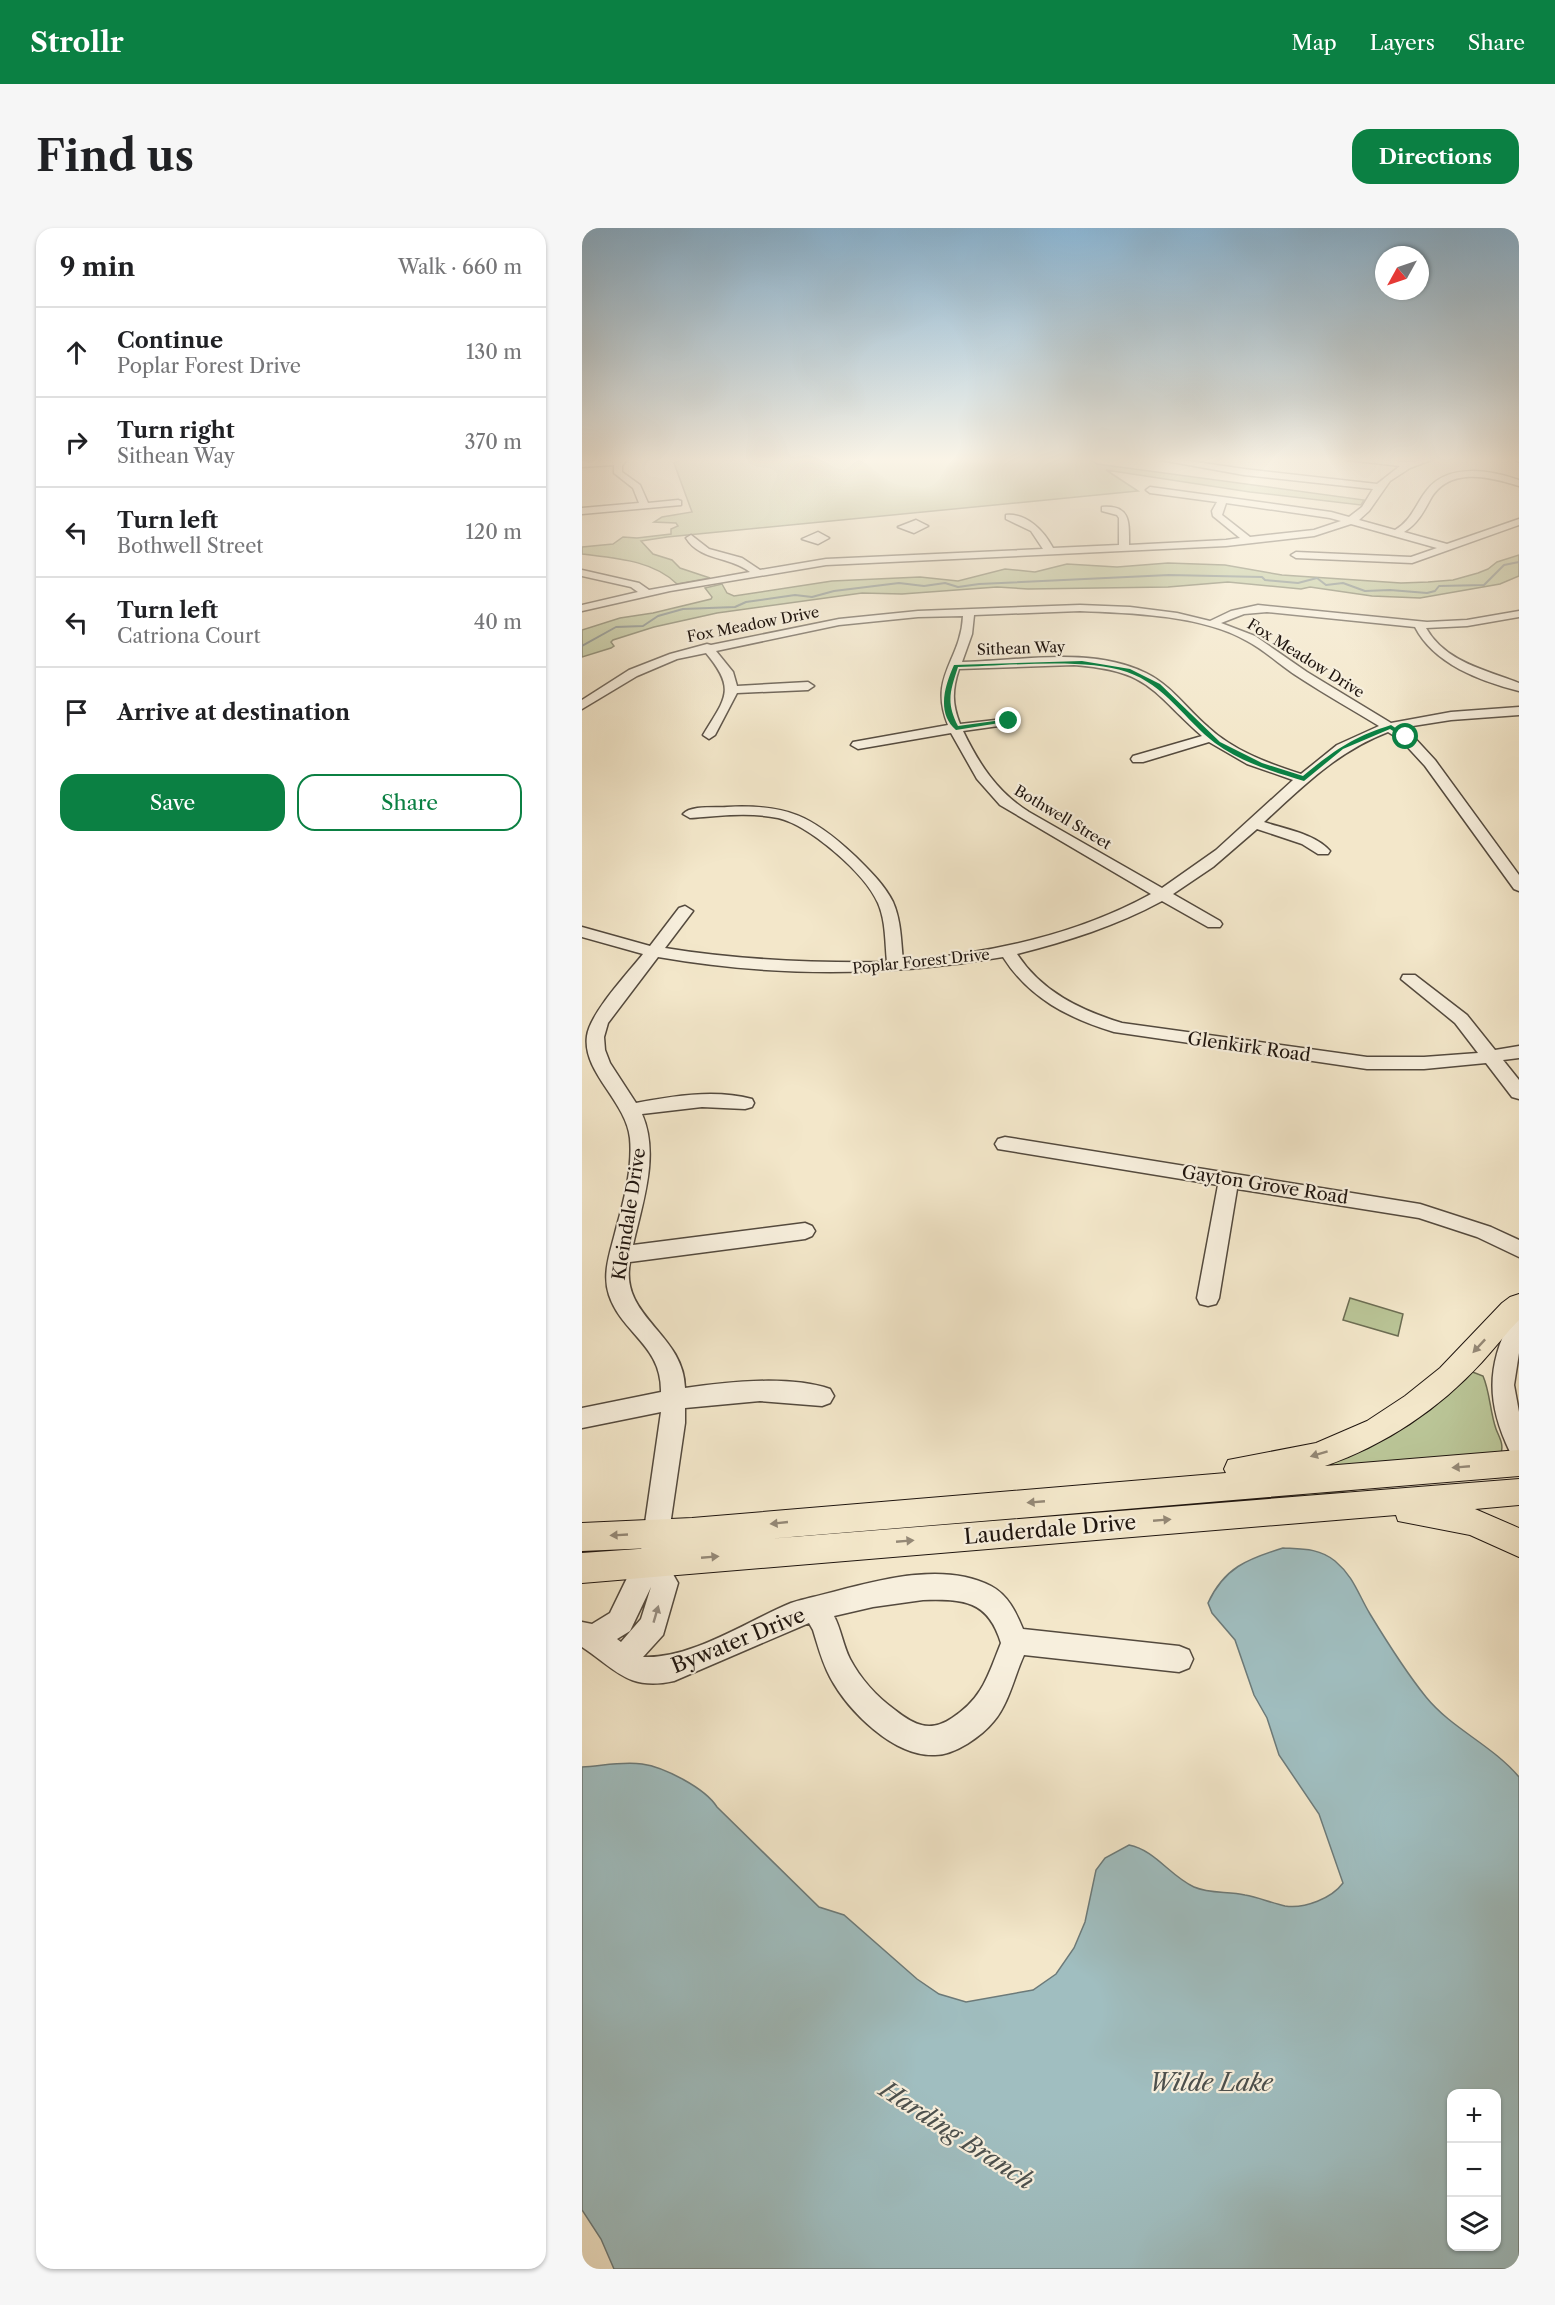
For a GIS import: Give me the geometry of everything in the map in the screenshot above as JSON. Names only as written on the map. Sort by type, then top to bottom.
[{"type":"main road","points":[[1075,1498],[1198,1474],[1280,1464],[1317,1455],[1347,1444],[1386,1423],[1437,1387],[1519,1304]]},
{"type":"main road","name":"Lauderdale Drive","points":[[582,1568],[654,1548],[1075,1498],[1519,1463]]},
{"type":"main road","name":"Lauderdale Drive","points":[[582,1538],[654,1548],[1364,1504],[1519,1492]]},
{"type":"main road","points":[[1364,1504],[1473,1522],[1519,1543]]},
{"type":"street","points":[[713,552],[739,560],[758,573]]},
{"type":"street","points":[[832,552],[841,561]]},
{"type":"street","points":[[930,552],[931,558]]},
{"type":"street","points":[[582,608],[646,593],[792,566],[841,561],[1045,552]]},
{"type":"street","points":[[1296,555],[1358,555],[1412,560],[1436,552]]},
{"type":"street","points":[[582,573],[635,585],[646,593]]},
{"type":"street","points":[[1212,624],[1234,612],[1267,608],[1419,625],[1467,623],[1519,614]]},
{"type":"street","name":"Fox Meadow Drive","points":[[582,705],[588,696],[645,667],[683,653],[855,620],[969,612],[1110,609],[1160,613],[1212,624],[1251,638],[1304,675],[1413,742],[1519,886]]},
{"type":"street","name":"Bothwell Street","points":[[969,612],[969,628],[946,696],[948,711],[983,778],[1005,802],[1024,816],[1214,924]]},
{"type":"street","points":[[1419,625],[1426,641],[1445,657],[1519,687]]},
{"type":"street","points":[[707,647],[728,672],[732,690],[727,704],[709,735]]},
{"type":"street","name":"Sithean Way","points":[[956,666],[1082,662],[1128,670],[1158,685],[1211,737],[1246,758],[1304,779]]},
{"type":"street","points":[[732,690],[808,686]]},
{"type":"street","name":"Poplar Forest Drive","points":[[582,932],[654,951],[770,967],[836,969],[895,966],[937,963],[1007,951],[1079,931],[1135,909],[1162,894],[1209,864],[1341,748],[1368,735],[1391,727],[1444,717],[1519,711]]},
{"type":"street","points":[[858,745],[896,736],[1009,721]]},
{"type":"street","points":[[1138,759],[1211,737]]},
{"type":"street","points":[[690,814],[738,811],[774,813],[798,820],[819,832],[869,877],[882,894],[891,914],[895,966]]},
{"type":"street","points":[[1255,824],[1307,841],[1323,851]]},
{"type":"street","name":"Kleindale Drive","points":[[588,1636],[620,1622],[654,1548],[673,1423],[674,1400],[674,1379],[668,1360],[620,1295],[616,1277],[641,1142],[631,1110],[598,1062],[592,1041],[599,1022],[685,911]]},
{"type":"street","name":"Glenkirk Road","points":[[1007,951],[1026,980],[1050,999],[1086,1017],[1120,1028],[1367,1062],[1428,1064],[1519,1052]]},
{"type":"street","points":[[1409,979],[1461,1019],[1519,1092]]},
{"type":"street","points":[[631,1110],[699,1099],[745,1103]]},
{"type":"street","name":"Gayton Grove Road","points":[[1005,1144],[1420,1211],[1474,1228],[1519,1249]]},
{"type":"street","points":[[1208,1298],[1229,1179]]},
{"type":"street","points":[[620,1255],[805,1231]]},
{"type":"street","points":[[1519,1326],[1506,1355],[1501,1384],[1505,1409],[1519,1445]]},
{"type":"street","points":[[582,1418],[674,1400],[743,1390],[782,1390],[822,1396]]},
{"type":"street","points":[[624,1659],[652,1626],[665,1583],[654,1548]]},
{"type":"street","points":[[813,1610],[854,1597],[912,1589],[966,1589],[981,1594],[1006,1618],[1015,1644],[1023,1642],[1179,1659]]},
{"type":"street","name":"Bywater Drive","points":[[588,1636],[641,1670],[652,1673],[665,1671],[800,1612],[813,1610],[821,1617],[838,1666],[863,1699],[889,1726],[934,1741],[950,1737],[972,1723],[987,1707],[1015,1644]]},
{"type":"green space","points":[[651,552],[672,560],[680,568],[710,578],[677,584],[657,570],[645,565],[582,554]]},
{"type":"green space","points":[[1519,555],[1519,576],[1500,584],[1420,598],[1372,596],[1310,587],[1301,589],[1228,582],[1168,587],[1028,589],[997,587],[902,594],[862,593],[717,613],[654,627],[613,640],[611,642],[614,646],[611,648],[582,657],[582,630],[620,618],[653,613],[711,599],[712,597],[705,588],[722,584],[727,593],[734,596],[832,581],[920,577],[958,581],[1005,569],[1035,572],[1067,564],[1117,567],[1168,563],[1225,565],[1282,575],[1401,583],[1453,580],[1478,573],[1497,562]]},
{"type":"green space","points":[[1350,1298],[1403,1314],[1398,1336],[1343,1320]]},
{"type":"green space","points":[[1470,1371],[1483,1376],[1502,1444],[1501,1453],[1318,1472],[1318,1465]]},
{"type":"green space","points":[[1359,1489],[1253,1504],[848,1534],[949,1521]]},
{"type":"water","name":"Wilde Lake","points":[[1283,1548],[1310,1550],[1335,1561],[1351,1580],[1390,1646],[1426,1697],[1436,1708],[1497,1756],[1519,1777],[1519,2269],[614,2269],[601,2239],[582,2210],[582,1767],[620,1763],[642,1764],[661,1769],[694,1786],[819,1907],[844,1915],[917,1979],[939,1994],[966,2002],[1033,1990],[1056,1974],[1074,1948],[1085,1922],[1096,1870],[1105,1858],[1129,1845],[1147,1852],[1194,1887],[1213,1892],[1250,1896],[1285,1906],[1301,1906],[1325,1898],[1343,1883],[1319,1814],[1279,1755],[1267,1718],[1254,1695],[1235,1640],[1212,1613],[1208,1603],[1221,1581],[1238,1566]]},
{"type":"waterway","points":[[582,646],[616,627],[643,626],[658,616],[683,609],[735,607],[746,602],[795,595],[812,597],[834,591],[899,583],[924,586],[945,583],[958,587],[979,584],[1169,575],[1262,577],[1265,580],[1298,583],[1317,578],[1326,585],[1343,583],[1365,591],[1390,590],[1427,593],[1435,591],[1439,586],[1484,585],[1504,565],[1519,562]]},
{"type":"route","points":[[1009,721],[956,728],[946,706],[946,696],[956,666],[1082,662],[1128,670],[1158,685],[1182,711],[1218,743],[1260,764],[1304,779],[1341,748],[1377,731],[1391,727],[1406,737]]},
{"type":"water label","name":"Harding Branch","points":[[957,2135]]}]
